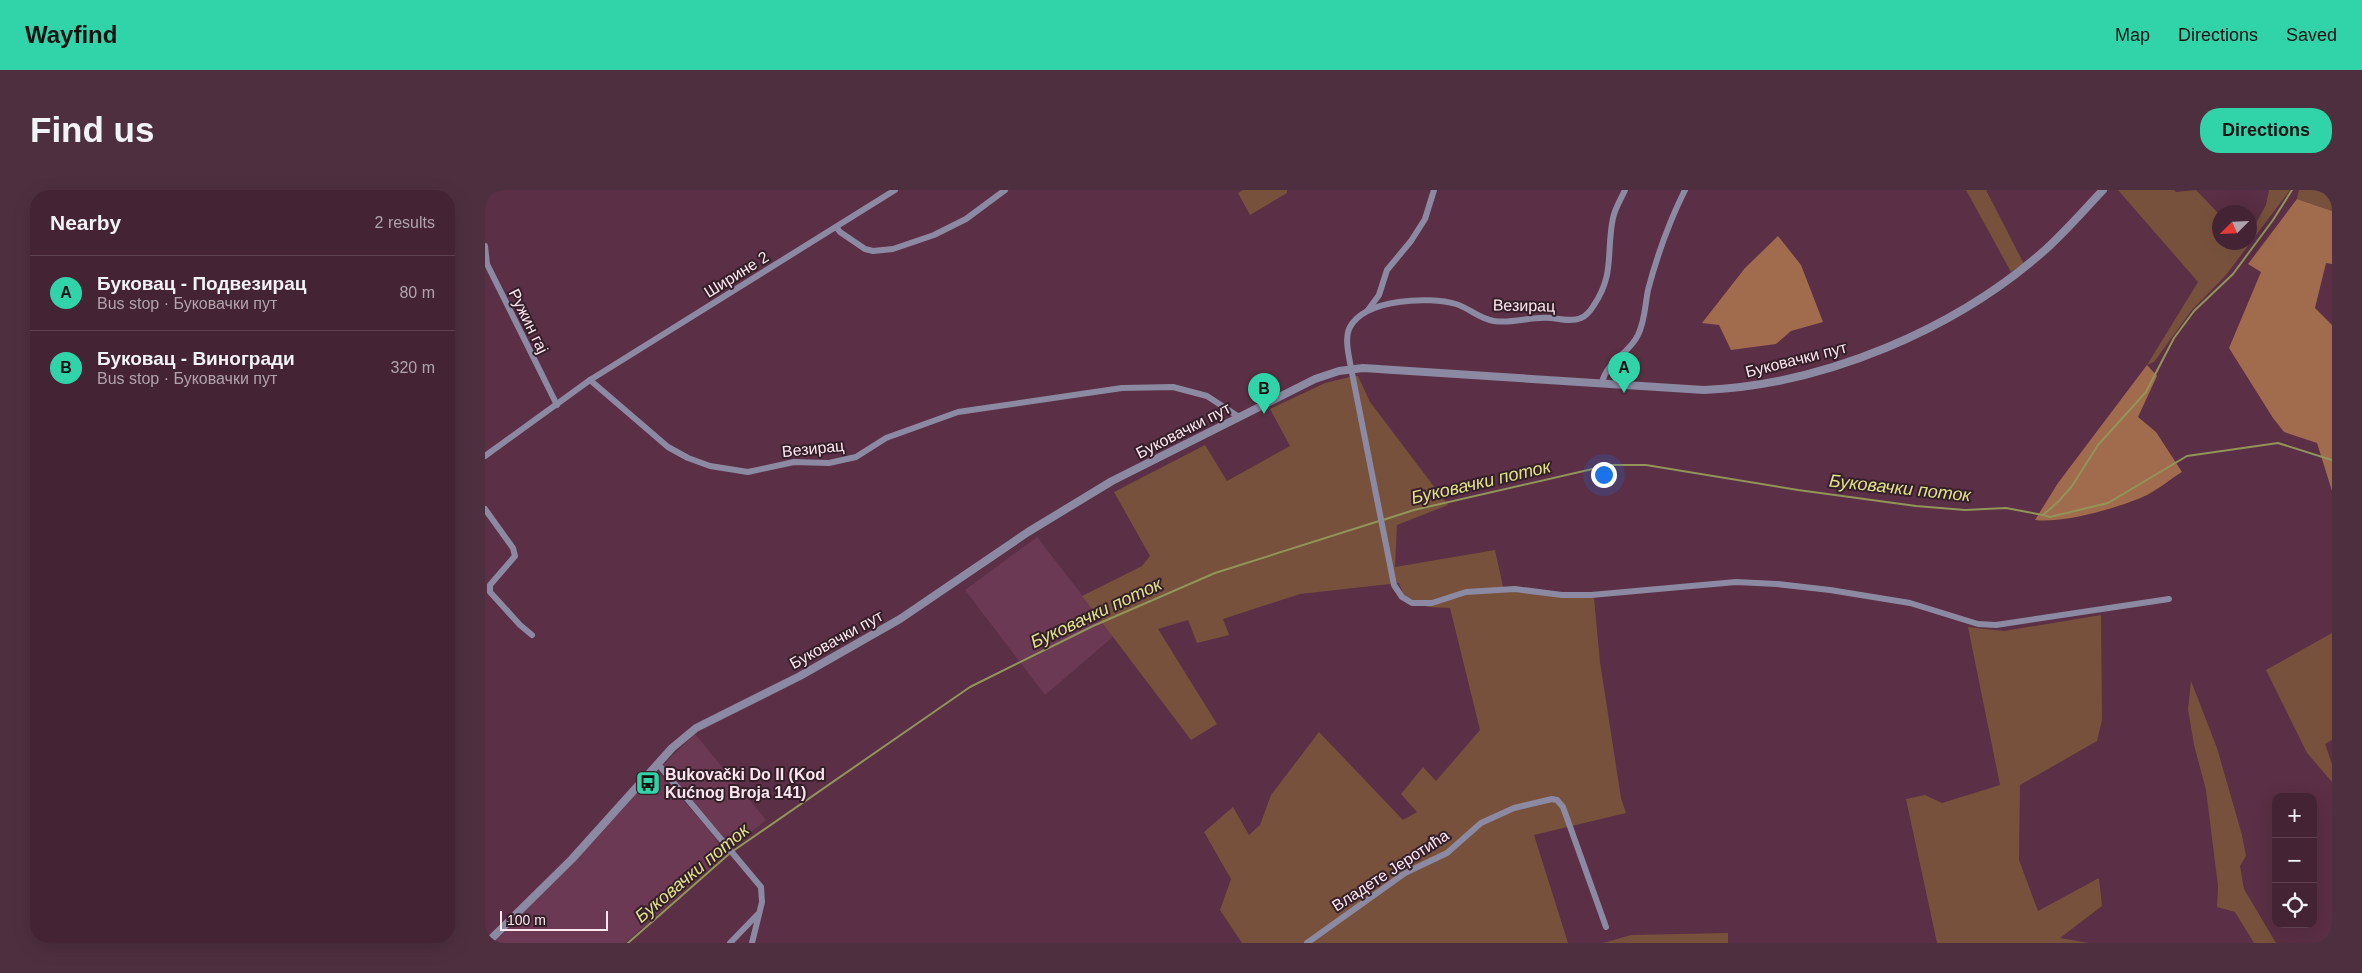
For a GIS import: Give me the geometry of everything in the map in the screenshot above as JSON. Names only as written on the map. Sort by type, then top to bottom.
[{"type":"street","name":"Ширине 2","points":[[590,380],[837,228],[895,190]]},
{"type":"street","points":[[837,228],[865,249],[873,251],[893,250],[934,235],[966,219],[1005,190]]},
{"type":"street","points":[[1368,310],[1379,294],[1387,270],[1411,241],[1425,219],[1434,190]]},
{"type":"street","name":"Везирац","points":[[1351,368],[1348,348],[1349,327],[1368,310],[1406,301],[1425,299],[1458,305],[1494,321],[1518,321],[1529,318],[1572,320],[1581,318],[1590,311],[1602,293],[1609,272],[1609,238],[1613,215],[1625,190]]},
{"type":"street","points":[[1602,382],[1605,371],[1634,342],[1639,333],[1648,290],[1669,222],[1685,190]]},
{"type":"street","name":"Буковачки пут","points":[[487,943],[572,859],[682,739],[705,722],[792,680],[900,619],[1016,539],[1112,481],[1315,380],[1351,368],[1602,382],[1687,390],[1740,388],[1797,377],[1872,353],[1937,322],[2004,283],[2045,250],[2103,190]]},
{"type":"street","name":"Ружин гај","points":[[485,246],[486,264],[557,404]]},
{"type":"street","points":[[1351,368],[1394,585],[1402,597],[1413,603],[1432,603],[1466,592],[1515,589],[1562,595],[1591,595],[1736,582],[1830,590],[1892,600],[1910,603],[1978,624],[1996,625],[2169,600]]},
{"type":"street","points":[[485,456],[590,380]]},
{"type":"street","name":"Везирац","points":[[590,380],[668,447],[688,458],[710,466],[748,472],[794,462],[829,463],[857,457],[885,438],[958,412],[1122,388],[1173,387],[1207,396],[1239,417]]},
{"type":"street","points":[[485,509],[513,548],[515,556],[490,585],[490,592],[519,625],[532,635]]},
{"type":"street","points":[[658,764],[761,887],[762,902],[752,943]]},
{"type":"street","name":"Владете Јеротића","points":[[1307,943],[1405,873],[1447,853],[1481,823],[1514,808],[1552,799],[1557,800],[1563,807],[1606,927]]},
{"type":"street","points":[[730,943],[759,912]]},
{"type":"shaded area","points":[[1243,190],[1287,190],[1287,193],[1250,215],[1238,193]]},
{"type":"shaded area","points":[[1966,190],[1986,190],[2024,264],[2011,272]]},
{"type":"shaded area","points":[[2118,190],[2174,190],[2176,192],[2196,190],[2212,207],[2212,250],[2245,250],[2226,275],[2191,311],[2154,362],[2147,365],[2198,282]]},
{"type":"shaded area","points":[[2269,190],[2290,190],[2257,234],[2257,221],[2266,205]]},
{"type":"shaded area","points":[[2299,190],[2332,190],[2332,211],[2297,199]]},
{"type":"shaded area","points":[[2297,199],[2332,211],[2332,264],[2326,263],[2315,308],[2332,325],[2332,491],[2317,443],[2284,432],[2273,418],[2229,348],[2261,272],[2248,264]]},
{"type":"shaded area","points":[[1778,236],[1801,265],[1823,322],[1791,331],[1776,344],[1731,350],[1719,325],[1702,323],[1745,268]]},
{"type":"shaded area","points":[[2147,365],[2157,376],[2138,417],[2156,432],[2182,472],[2151,493],[2123,505],[2076,517],[2047,521],[2035,520],[2058,483]]},
{"type":"shaded area","points":[[1358,376],[1370,402],[1448,505],[1397,525],[1395,567],[1495,550],[1504,591],[1594,598],[1600,662],[1621,798],[1626,813],[1534,835],[1568,943],[1242,943],[1220,910],[1231,879],[1204,832],[1233,807],[1249,835],[1260,825],[1271,795],[1319,732],[1403,820],[1417,812],[1401,794],[1423,767],[1436,781],[1480,730],[1450,608],[1428,607],[1404,596],[1399,583],[1300,594],[1223,619],[1229,635],[1197,643],[1188,620],[1158,629],[1217,724],[1191,740],[1082,596],[1142,566],[1150,556],[1114,492],[1205,445],[1227,481],[1290,446],[1270,409],[1325,383]]},
{"type":"shaded area","points":[[1037,537],[1114,636],[1045,695],[965,590]]},
{"type":"shaded area","points":[[2101,615],[2102,720],[2097,741],[2020,785],[2019,860],[2038,911],[2099,878],[2102,906],[2060,938],[2089,943],[1937,943],[1906,799],[1925,795],[1942,803],[2000,785],[1968,627],[2004,631]]},
{"type":"shaded area","points":[[2332,633],[2332,740],[2325,744],[2332,764],[2332,782],[2307,753],[2266,670]]},
{"type":"shaded area","points":[[2191,681],[2217,748],[2242,835],[2246,856],[2240,866],[2244,889],[2276,943],[2254,943],[2235,912],[2217,907],[2218,886],[2206,790],[2194,745],[2188,709]]},
{"type":"shaded area","points":[[695,734],[766,820],[731,849],[662,766]]},
{"type":"shaded area","points":[[657,770],[709,830],[726,854],[625,943],[493,943],[575,861]]},
{"type":"shaded area","points":[[1728,933],[1728,943],[1603,943],[1631,935]]},
{"type":"waterway","name":"Буковачки поток","points":[[1383,520],[1414,510],[1610,465],[1646,465],[1798,490],[1916,506],[1965,510],[2006,508],[2043,515],[2072,486],[2098,445],[2146,392],[2174,338],[2194,311],[2233,274],[2273,220],[2292,190]]},
{"type":"waterway","points":[[2043,515],[2050,517],[2108,503],[2187,456],[2278,443],[2332,460]]},
{"type":"waterway","name":"Буковачки поток","points":[[733,851],[970,687],[1093,626],[1215,573],[1379,521]]},
{"type":"waterway","name":"Буковачки поток","points":[[628,943],[729,854]]},
{"type":"place","name":"Буковац - Подвезирац","points":[[1624,393]]},
{"type":"place","name":"Буковац - Виногради","points":[[1264,414]]},
{"type":"place","name":"Bukovački Do II (Kod Kućnog Broja 141)","points":[[648,783]]}]
